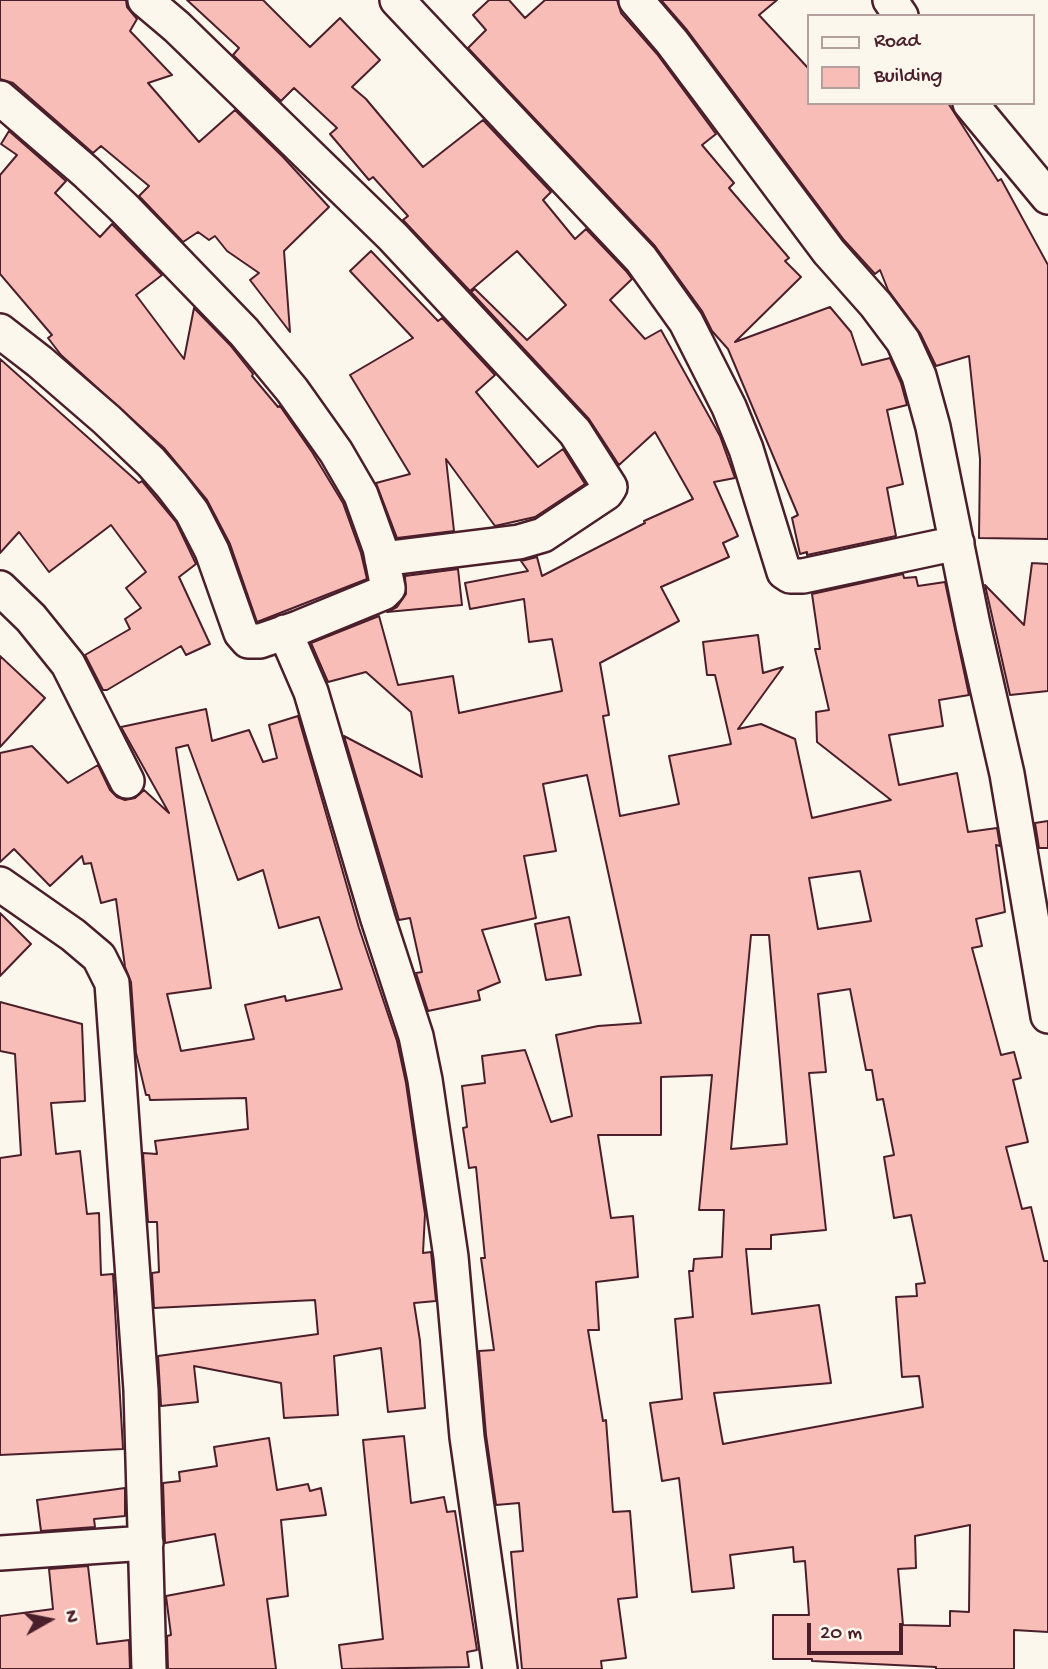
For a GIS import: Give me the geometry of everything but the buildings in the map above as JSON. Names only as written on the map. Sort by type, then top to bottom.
[{"type":"street","points":[[145,0],[177,27],[393,237],[575,432],[610,487],[606,493],[577,514],[543,535],[531,539],[382,559]]},
{"type":"street","points":[[397,0],[641,259],[686,322],[729,407],[746,449],[784,572],[790,576],[803,576],[957,542]]},
{"type":"street","points":[[636,0],[673,42],[829,252],[876,304],[903,341],[919,376],[933,427],[1007,774],[1048,1016]]},
{"type":"street","points":[[0,97],[86,172],[244,332],[292,390],[361,495],[382,559],[388,586],[386,591],[285,632],[260,641],[248,641],[241,634],[212,551],[192,512],[172,486],[116,428],[0,331]]},
{"type":"street","points":[[972,105],[1048,197]]},
{"type":"street","points":[[0,588],[31,618],[68,663],[127,781]]},
{"type":"street","points":[[285,632],[311,692],[377,919],[416,1036],[451,1257],[467,1437],[500,1669]]},
{"type":"street","points":[[0,884],[73,935],[99,957],[112,984],[141,1390],[149,1669]]},
{"type":"street","points":[[0,1553],[146,1543]]}]
